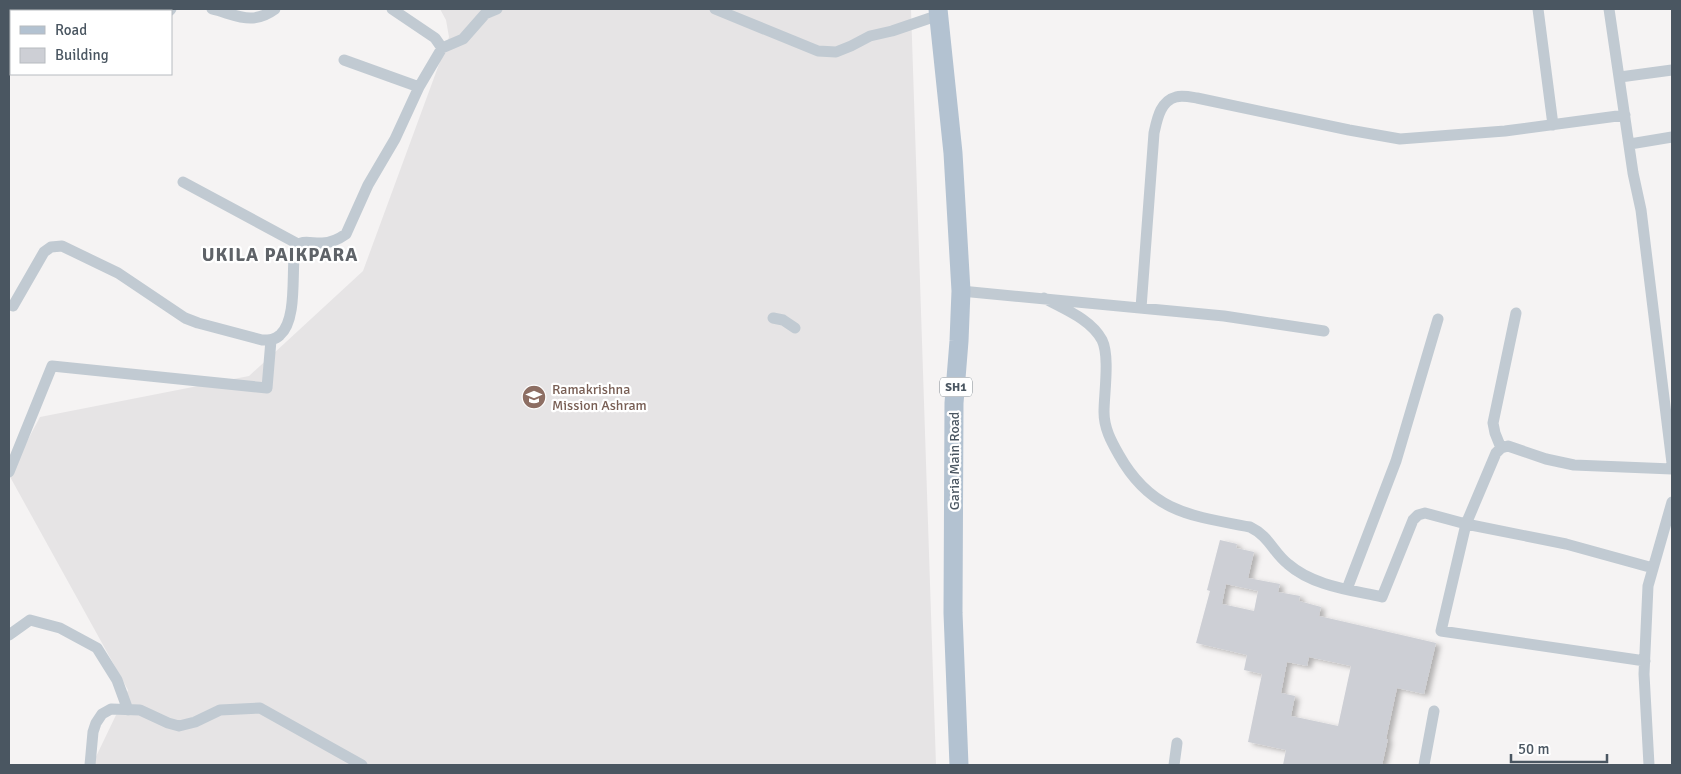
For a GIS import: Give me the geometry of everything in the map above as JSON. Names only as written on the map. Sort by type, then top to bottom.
[{"type":"main road","name":"Garia Main Road","points":[[939,12],[953,153],[961,291],[954,403],[953,613],[959,765]]},
{"type":"street","points":[[212,9],[256,19],[265,16],[275,9]]},
{"type":"street","points":[[392,9],[435,38],[442,48]]},
{"type":"street","points":[[13,306],[44,252],[51,247],[62,246],[118,273],[186,318],[262,340],[271,340],[279,337],[285,330],[289,320],[295,248],[303,242],[322,244],[341,238],[346,234],[368,185],[395,139],[419,86],[442,48],[463,39],[485,14],[497,9]]},
{"type":"street","points":[[715,9],[818,51],[836,52],[870,36],[892,31],[939,12]]},
{"type":"street","points":[[1538,9],[1553,125]]},
{"type":"street","points":[[1609,9],[1641,210],[1672,463]]},
{"type":"street","points":[[344,60],[419,86]]},
{"type":"street","points":[[1620,77],[1672,70]]},
{"type":"street","points":[[1142,308],[1154,134],[1158,114],[1166,103],[1176,97],[1197,98],[1400,139],[1458,136],[1625,115]]},
{"type":"street","points":[[1630,144],[1672,137]]},
{"type":"street","points":[[183,182],[298,244]]},
{"type":"street","points":[[961,291],[1224,316],[1324,331]]},
{"type":"street","points":[[1044,298],[1077,316],[1092,328],[1103,341],[1106,355],[1104,414],[1106,427],[1110,439],[1123,462],[1140,485],[1160,502],[1182,513],[1250,527],[1258,531],[1287,564],[1299,573],[1316,580],[1382,598],[1413,520],[1418,515],[1425,513],[1466,524],[1566,544],[1653,568]]},
{"type":"street","points":[[1501,448],[1495,433],[1494,423],[1516,312]]},
{"type":"street","points":[[773,318],[783,320],[795,328]]},
{"type":"street","points":[[1347,589],[1396,461],[1438,319]]},
{"type":"street","points":[[9,472],[52,366],[267,388],[271,340]]},
{"type":"street","points":[[1645,661],[1441,631],[1466,524],[1496,453],[1501,448],[1508,446],[1546,459],[1574,465],[1672,469]]},
{"type":"street","points":[[1648,765],[1645,661],[1648,586],[1672,502]]},
{"type":"street","points":[[9,635],[30,620],[60,628],[97,648],[117,680],[128,710]]},
{"type":"street","points":[[90,765],[93,732],[96,723],[102,714],[111,709],[140,710],[179,726],[195,722],[220,710],[260,708],[362,765]]},
{"type":"street","points":[[1424,765],[1434,711]]},
{"type":"street","points":[[1174,765],[1177,743]]},
{"type":"shaded area","name":"Ramakrishna Mission Ashram","points":[[440,9],[911,9],[936,765],[92,765],[128,690],[9,475],[40,417],[249,376],[363,271],[449,37],[446,20]]},
{"type":"building","points":[[1220,540],[1237,544],[1236,548],[1254,552],[1248,578],[1280,584],[1278,592],[1300,596],[1299,601],[1321,607],[1319,616],[1436,643],[1424,694],[1397,688],[1382,765],[1283,765],[1286,750],[1248,742],[1262,674],[1244,670],[1247,655],[1196,643],[1210,591],[1207,590]],"holes":[[[1226,584],[1258,591],[1254,611],[1222,604]],[[1309,657],[1351,666],[1338,726],[1291,716],[1295,696],[1281,693],[1287,662],[1307,666]]]},
{"type":"place","name":"Ramakrishna Mission Ashram","points":[[534,397]]},
{"type":"district","name":"UKILA PAIKPARA","points":[[280,254]]}]
